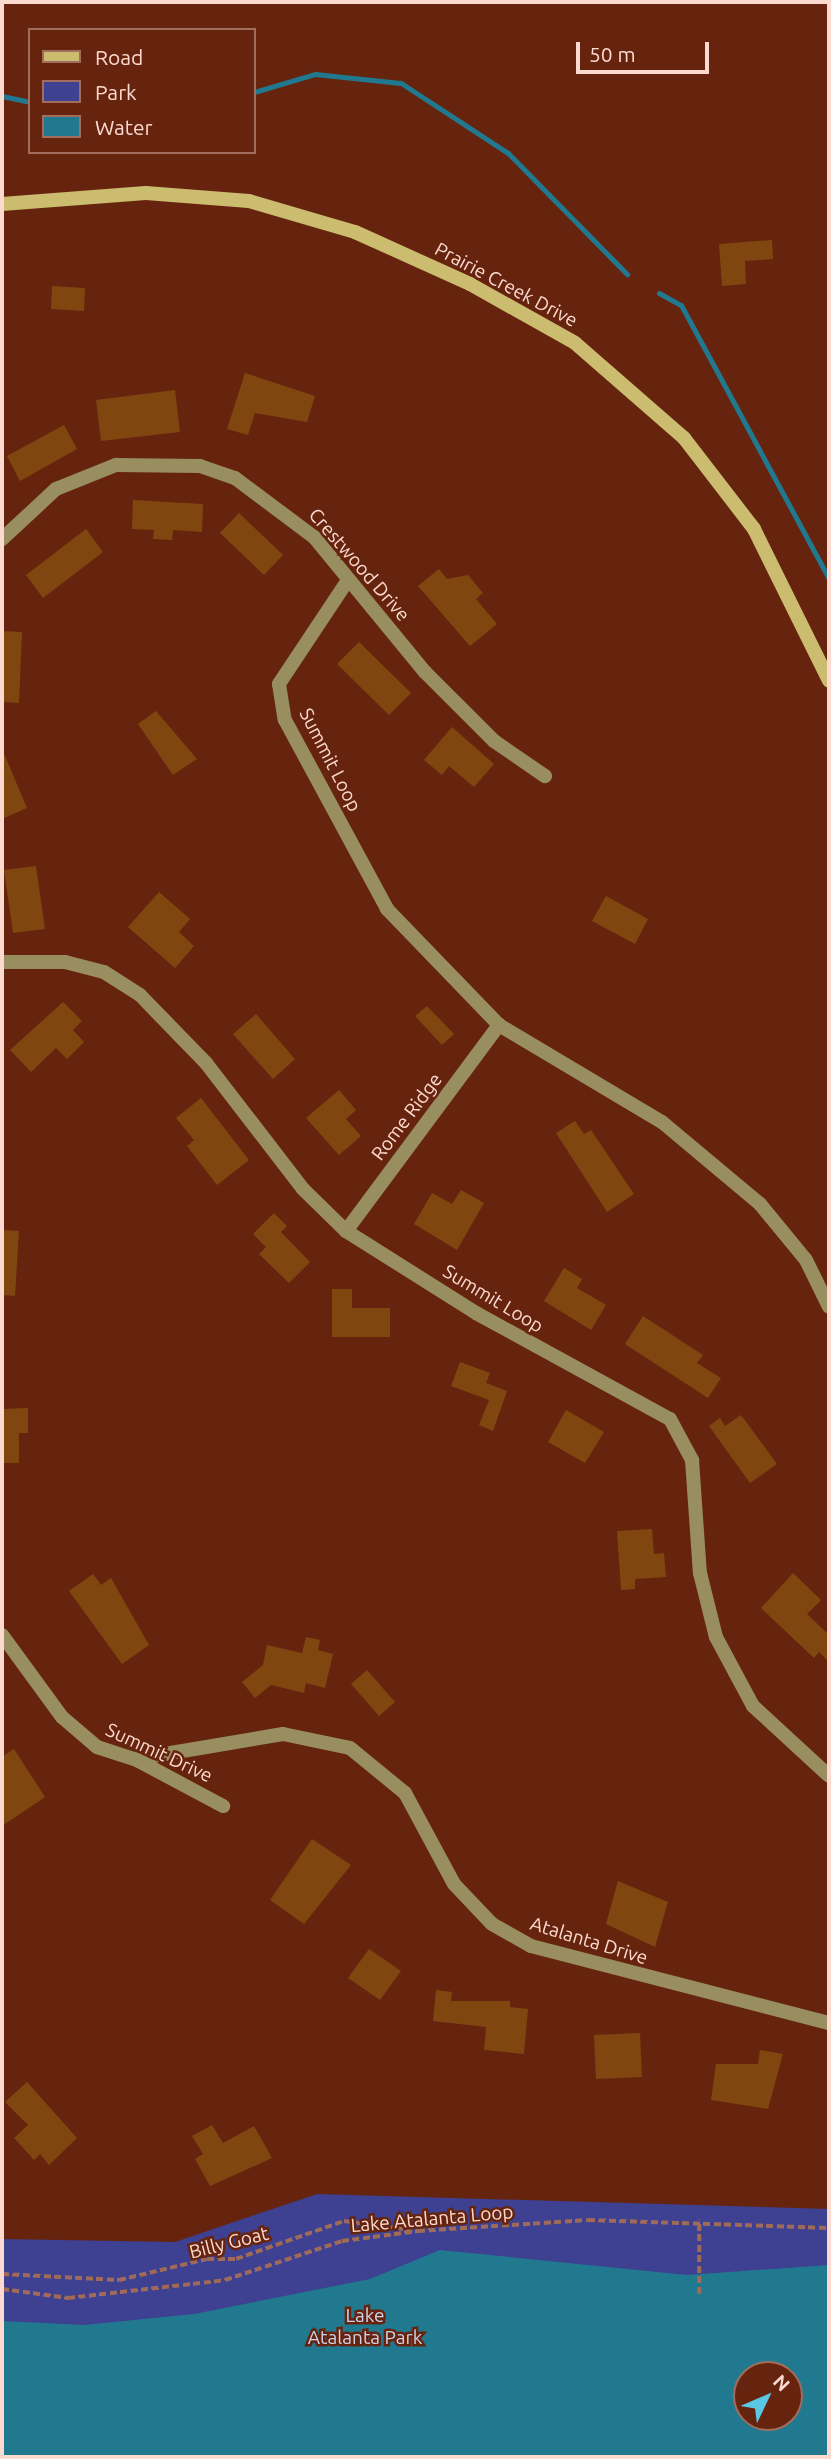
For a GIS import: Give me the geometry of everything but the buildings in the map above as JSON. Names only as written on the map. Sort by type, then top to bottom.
[{"type":"main road","name":"Prairie Creek Drive","points":[[2,204],[146,193],[249,201],[355,232],[470,284],[575,343],[684,438],[754,529],[829,681]]},
{"type":"street","name":"Crestwood Drive","points":[[2,539],[56,489],[116,465],[200,466],[275,502],[477,724],[545,776]]},
{"type":"street","name":"Summit Loop","points":[[348,580],[279,684],[285,720],[387,909],[499,1025],[662,1122],[760,1204],[806,1260],[829,1307]]},
{"type":"street","name":"Summit Loop","points":[[2,962],[65,962],[104,972],[140,995],[206,1063],[303,1189],[346,1231],[476,1313],[670,1419],[692,1460],[701,1573],[716,1637],[753,1706],[829,1776]]},
{"type":"street","name":"Rome Ridge","points":[[346,1231],[499,1025]]},
{"type":"street","name":"Summit Drive","points":[[2,1635],[62,1717],[97,1747],[135,1759],[223,1806]]},
{"type":"street","name":"Atalanta Drive","points":[[135,1759],[283,1734],[350,1748],[405,1793],[454,1884],[492,1924],[531,1946],[829,2022]]},
{"type":"path","name":"Lake Atalanta Loop","points":[[2,2289],[68,2298],[212,2281],[342,2241],[418,2231],[699,2220],[829,2228]]},
{"type":"path","points":[[699,2220],[699,2294]]},
{"type":"path","name":"Billy Goat","points":[[2,2274],[119,2280],[207,2259],[236,2259],[344,2221],[418,2231]]},
{"type":"green space","name":"Lake Atalanta Park","points":[[317,2194],[829,2209],[829,2457],[2,2457],[2,2239],[175,2242]]},
{"type":"water","name":"Lake Atalanta Park","points":[[440,2250],[687,2275],[829,2265],[829,2457],[2,2457],[2,2321],[84,2325],[194,2314],[370,2279]]},
{"type":"waterway","points":[[256,91],[315,74],[401,83],[508,153],[627,274]]},
{"type":"waterway","points":[[2,96],[28,102]]},
{"type":"waterway","points":[[659,293],[681,305],[829,579]]}]
